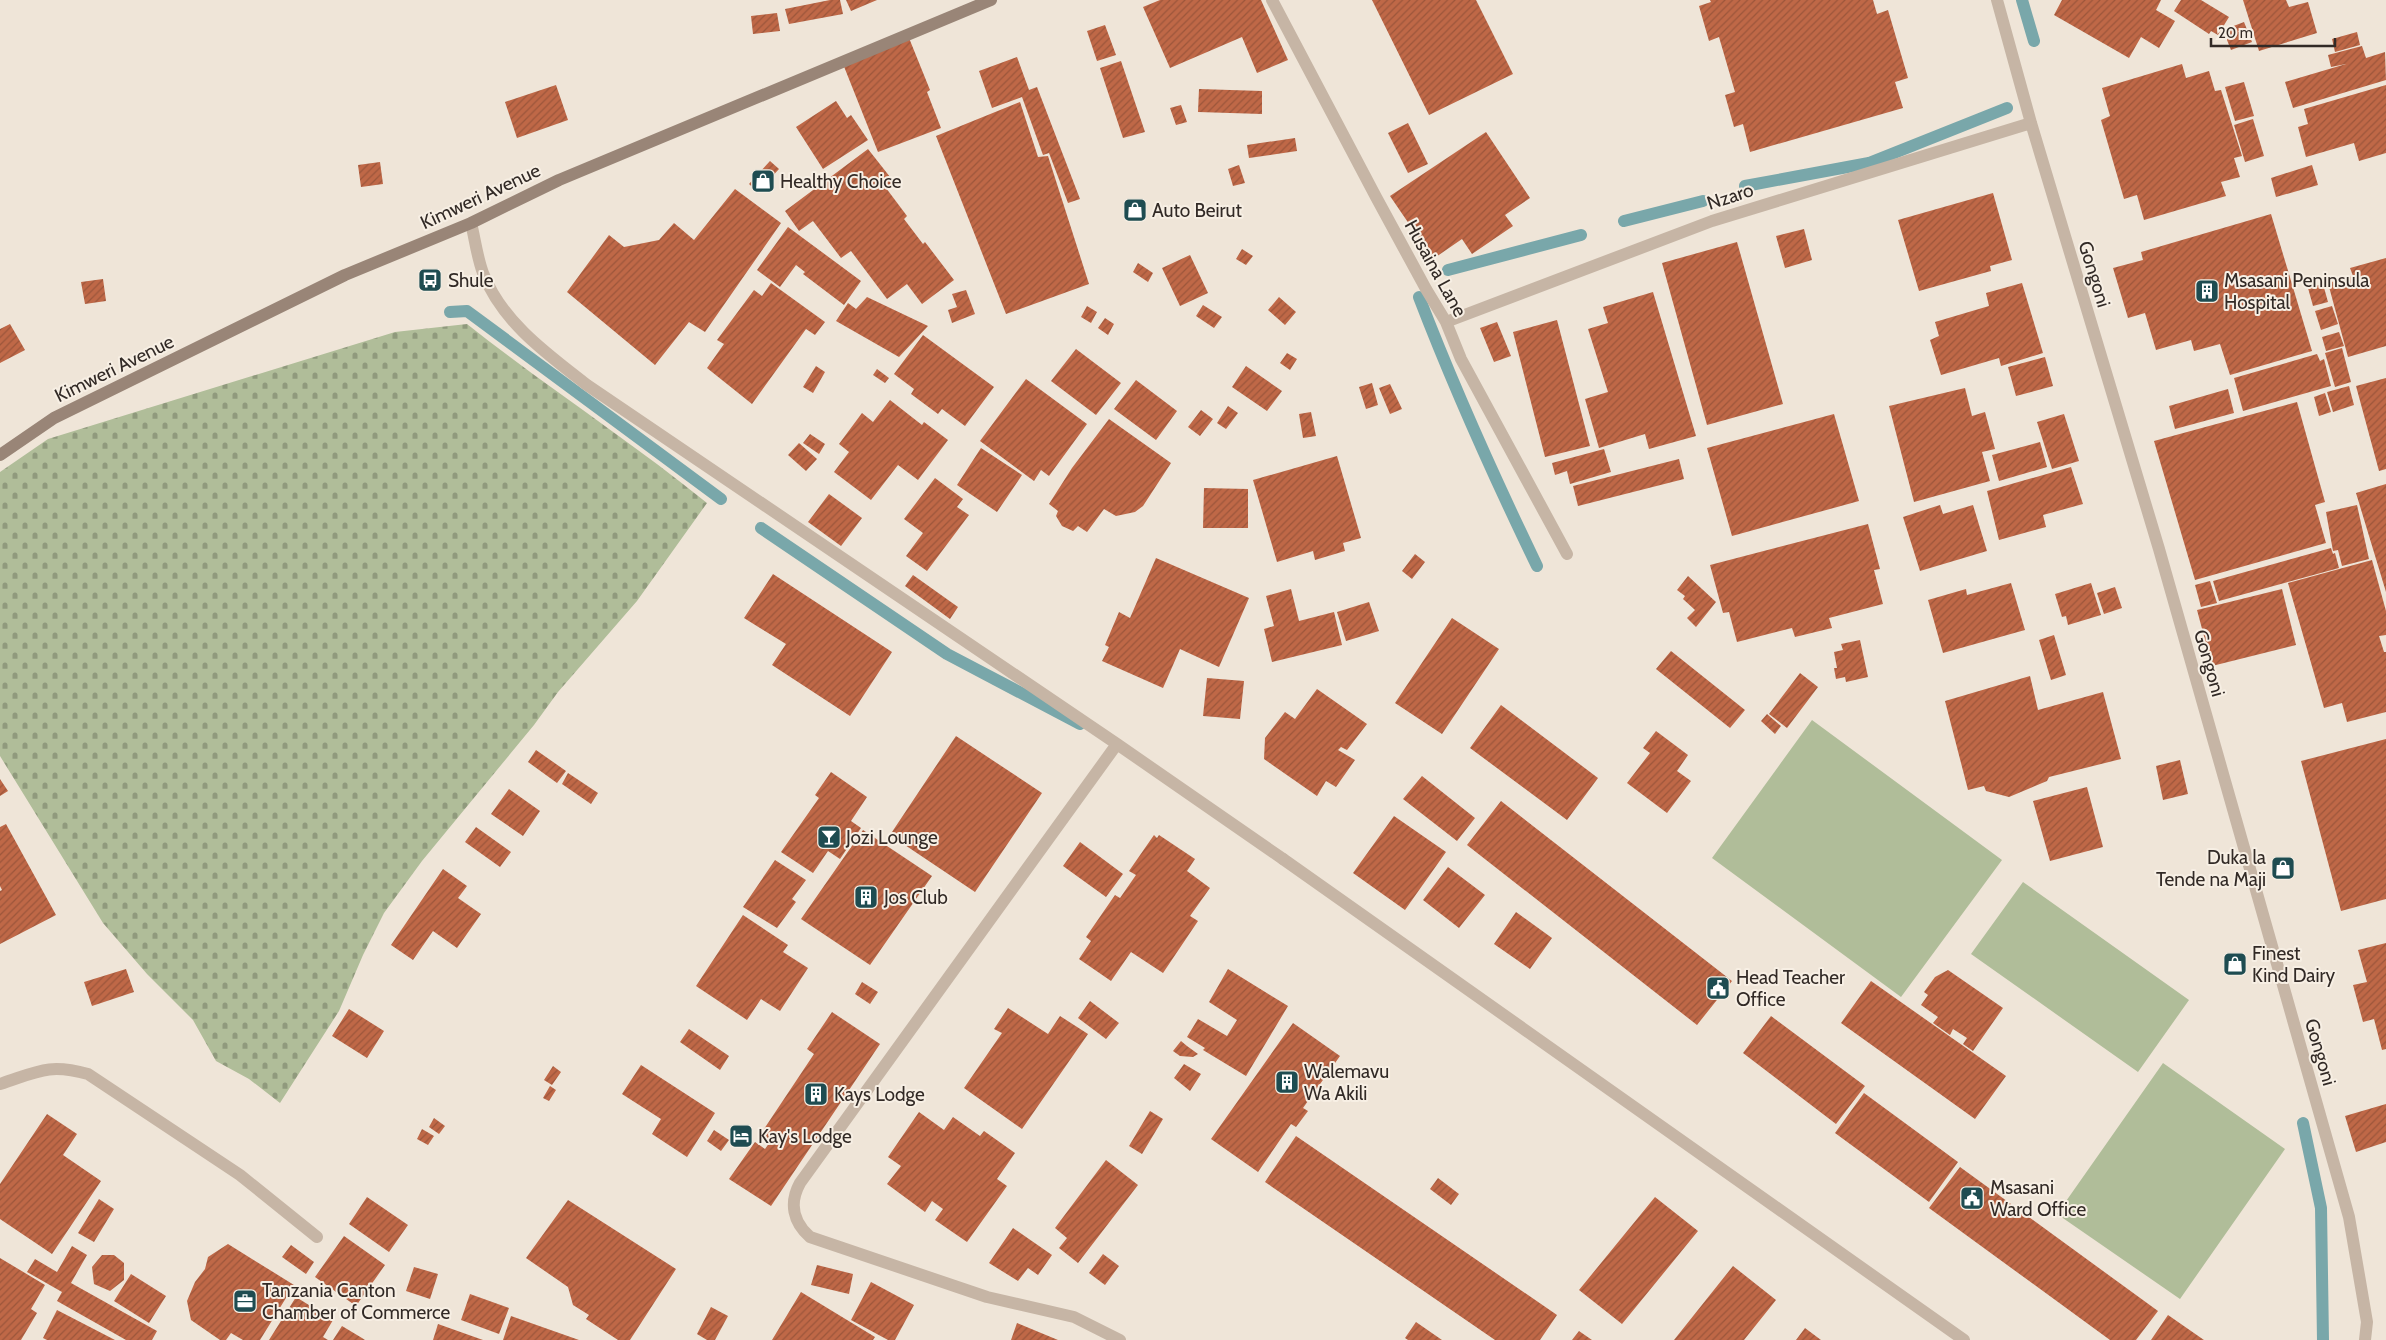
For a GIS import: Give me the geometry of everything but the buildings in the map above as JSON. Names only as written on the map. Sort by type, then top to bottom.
[{"type":"street","name":"Kimweri Avenue","points":[[0,455],[54,418],[345,275],[471,223],[559,180],[991,0]]},
{"type":"street","name":"Husaina Lane","points":[[1272,0],[1380,206],[1446,322],[1461,360],[1567,554]]},
{"type":"street","name":"Gongoni","points":[[1997,0],[2030,123],[2159,549],[2349,1217],[2367,1322],[2366,1340]]},
{"type":"street","name":"Nzaro","points":[[1446,322],[1712,221],[2030,123]]},
{"type":"street","points":[[471,223],[483,272],[503,309],[534,344],[587,385],[1117,744],[1283,859],[1964,1340]]},
{"type":"street","points":[[1117,744],[800,1183],[794,1194],[794,1206],[798,1223],[810,1237],[987,1297],[1074,1317],[1120,1340]]},
{"type":"street","points":[[0,1084],[43,1069],[65,1068],[88,1074],[240,1175],[317,1237]]},
{"type":"green space","points":[[467,324],[648,457],[707,503],[637,601],[558,692],[534,725],[422,861],[384,913],[363,955],[339,1011],[280,1103],[249,1079],[216,1061],[193,1020],[147,974],[103,923],[0,756],[0,472],[48,439],[395,332]]},
{"type":"green space","points":[[1812,720],[2002,860],[1901,997],[1712,858]]},
{"type":"green space","points":[[2023,882],[2189,1000],[2138,1072],[1971,954]]},
{"type":"green space","points":[[2163,1063],[2285,1149],[2180,1299],[2057,1214]]},
{"type":"waterway","points":[[2022,0],[2034,41]]},
{"type":"waterway","points":[[1745,186],[1869,163],[2007,108]]},
{"type":"waterway","points":[[1624,221],[1703,201]]},
{"type":"waterway","points":[[1448,270],[1581,235]]},
{"type":"waterway","points":[[1419,297],[1475,432],[1537,566]]},
{"type":"waterway","points":[[450,312],[467,311],[721,499]]},
{"type":"waterway","points":[[761,528],[947,654],[1080,724]]},
{"type":"waterway","points":[[2303,1123],[2321,1208],[2323,1340]]},
{"type":"place","name":"Healthy Choice","points":[[763,181]]},
{"type":"place","name":"Auto Beirut","points":[[1135,210]]},
{"type":"place","name":"Shule","points":[[430,280]]},
{"type":"place","name":"Msasani Peninsula Hospital","points":[[2207,291]]},
{"type":"place","name":"Jozi Lounge","points":[[829,837]]},
{"type":"place","name":"Duka la Tende na Maji","points":[[2283,868]]},
{"type":"place","name":"Jos Club","points":[[866,897]]},
{"type":"place","name":"Finest Kind Dairy","points":[[2235,964]]},
{"type":"place","name":"Head Teacher Office","points":[[1718,988]]},
{"type":"place","name":"Walemavu Wa Akili","points":[[1287,1082]]},
{"type":"place","name":"Kays Lodge","points":[[816,1094]]},
{"type":"place","name":"Kay's Lodge","points":[[741,1136]]},
{"type":"place","name":"Msasani Ward Office","points":[[1972,1198]]},
{"type":"place","name":"Tanzania Canton Chamber of Commerce","points":[[245,1301]]}]
